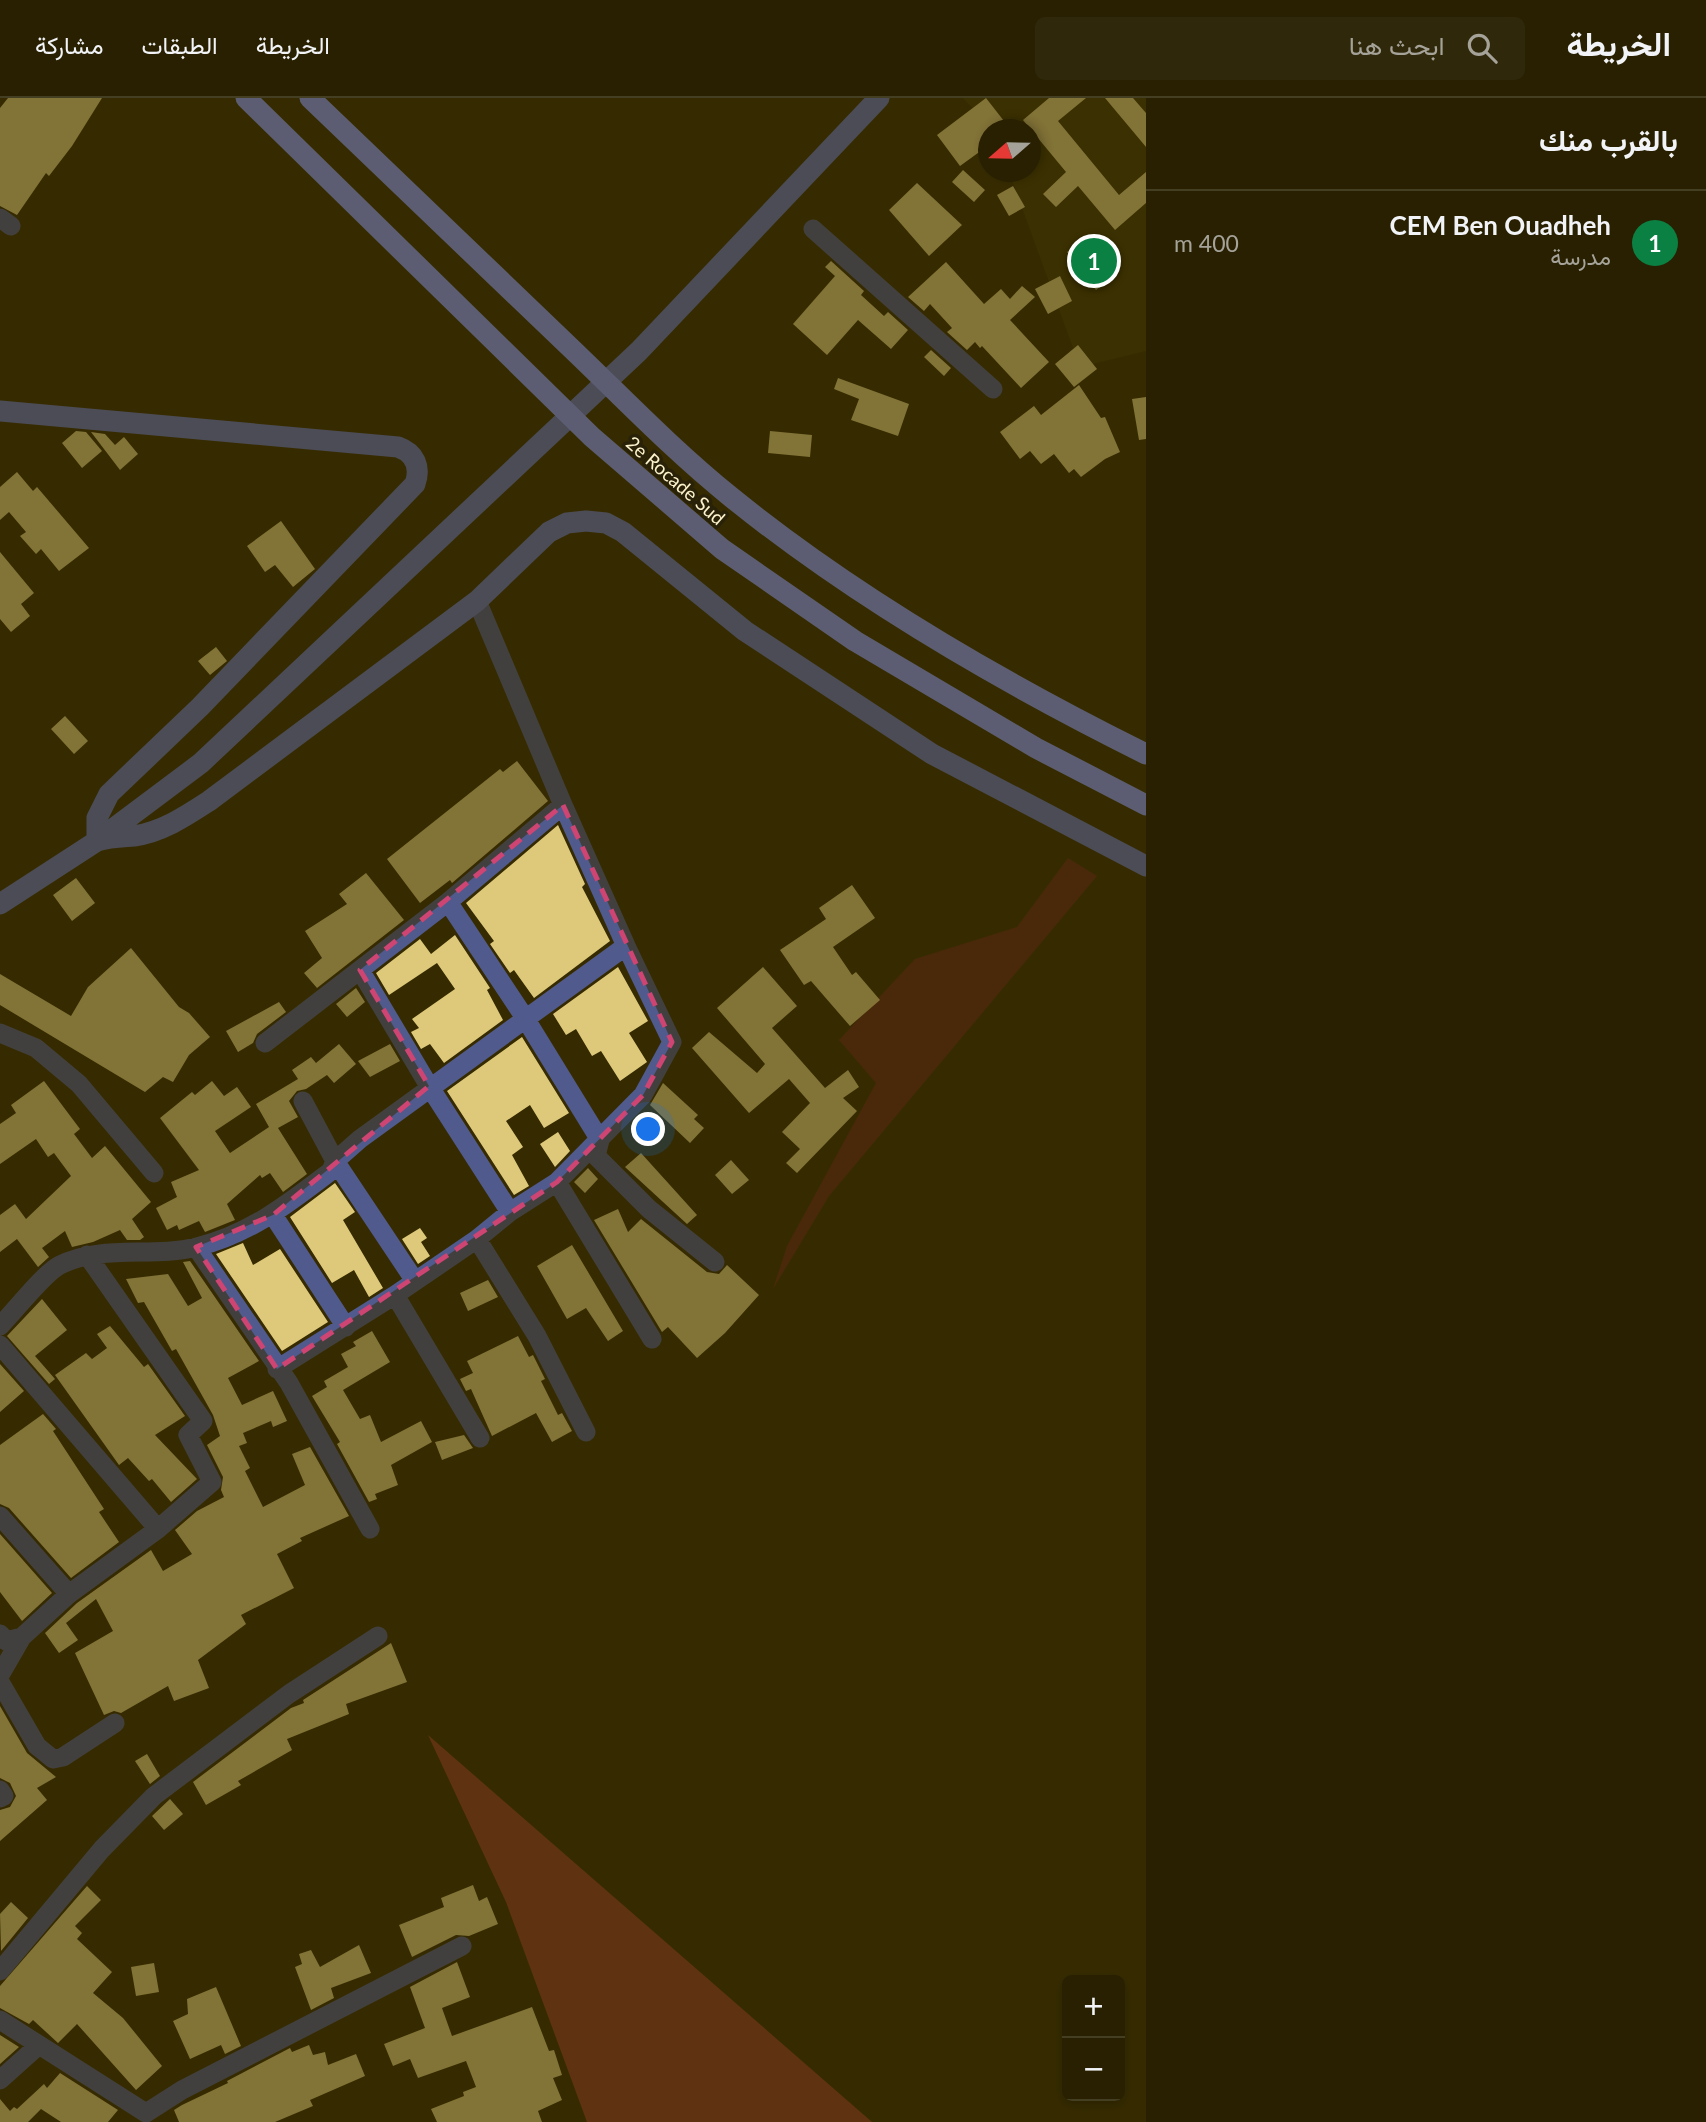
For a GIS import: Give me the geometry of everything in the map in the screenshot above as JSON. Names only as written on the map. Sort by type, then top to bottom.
[{"type":"highway","name":"2e Rocade Sud","points":[[246,98],[592,437],[722,549],[855,640],[1036,748],[1146,805]]},
{"type":"highway","name":"2e Rocade Sud","points":[[310,98],[642,418],[731,497],[825,566],[936,639],[1053,708],[1146,754]]},
{"type":"main road","points":[[0,904],[97,841],[201,763],[639,351],[879,98]]},
{"type":"main road","points":[[0,411],[397,447],[411,454],[418,469],[415,484],[200,708],[109,794],[97,818],[97,841]]},
{"type":"main road","points":[[97,841],[114,835],[135,835],[171,825],[209,802],[477,601],[549,532],[567,523],[586,521],[606,523],[623,531],[745,631],[932,754],[1146,866]]},
{"type":"street","points":[[813,229],[993,389]]},
{"type":"street","points":[[277,1369],[415,1281],[477,1239],[510,1212],[557,1182],[643,1095],[672,1042],[563,805],[477,601]]},
{"type":"street","points":[[265,1043],[447,902],[563,805]]},
{"type":"street","points":[[447,902],[525,1017],[600,1140],[597,1156],[649,1209],[715,1262]]},
{"type":"street","points":[[0,1326],[57,1266],[87,1255],[196,1247],[242,1232],[273,1215],[331,1171],[335,1161],[359,1139],[626,946]]},
{"type":"street","points":[[360,970],[429,1086],[510,1212]]},
{"type":"street","points":[[0,1033],[36,1048],[79,1084],[155,1173]]},
{"type":"street","points":[[303,1101],[335,1161],[415,1281]]},
{"type":"street","points":[[557,1182],[652,1339]]},
{"type":"street","points":[[273,1215],[346,1327]]},
{"type":"street","points":[[477,1239],[537,1336],[586,1432]]},
{"type":"street","points":[[196,1247],[289,1383],[370,1529]]},
{"type":"street","points":[[0,1675],[22,1637],[69,1594],[158,1529],[212,1482],[188,1435],[203,1421],[87,1255]]},
{"type":"street","points":[[394,1295],[480,1438]]},
{"type":"street","points":[[0,1345],[158,1529]]},
{"type":"street","points":[[0,1516],[69,1594]]},
{"type":"street","points":[[0,1634],[6,1641],[22,1637]]},
{"type":"street","points":[[0,1971],[102,1849],[154,1796],[289,1694],[378,1636]]},
{"type":"street","points":[[0,1682],[37,1746],[53,1759],[63,1757],[115,1723]]},
{"type":"street","points":[[0,1790],[4,1796],[0,1798]]},
{"type":"street","points":[[124,2122],[144,2114],[182,2090],[462,1946]]},
{"type":"street","points":[[0,2020],[144,2114]]},
{"type":"street","points":[[0,2080],[39,2045]]},
{"type":"highlighted area","points":[[563,805],[672,1042],[643,1095],[557,1182],[277,1369],[196,1247],[273,1215],[429,1086],[360,970]]},
{"type":"shaded area","points":[[963,98],[1146,98],[1146,351],[1080,367],[1013,182],[1041,182],[1041,119],[983,119]]},
{"type":"shaded area","points":[[1068,858],[1097,876],[829,1196],[773,1289],[787,1246],[876,1083],[839,1040],[915,959],[1017,927]]},
{"type":"shaded area","points":[[428,1735],[872,2122],[587,2122],[506,1902]]},
{"type":"building","points":[[8,98],[102,98],[72,146],[49,176],[46,173],[17,215],[0,206],[0,108]]},
{"type":"building","points":[[986,98],[1002,119],[978,119],[978,153],[960,166],[937,135]]},
{"type":"building","points":[[1049,98],[1086,98],[1058,121],[1119,195],[1146,172],[1146,203],[1115,230],[1078,186],[1056,207],[1043,194],[1066,172],[1041,142],[1041,119],[1024,119]]},
{"type":"building","points":[[1105,98],[1133,98],[1146,113],[1146,147]]},
{"type":"building","points":[[963,170],[985,190],[974,202],[952,182]]},
{"type":"building","points":[[917,183],[962,225],[929,256],[889,210]]},
{"type":"building","points":[[1013,186],[1025,207],[1009,216],[997,195]]},
{"type":"building","points":[[1082,241],[1086,247],[1092,242],[1116,274],[1096,290],[1067,252]]},
{"type":"building","points":[[831,261],[864,291],[861,295],[884,316],[888,312],[908,330],[891,349],[858,320],[827,355],[793,324],[835,276],[825,267]]},
{"type":"building","points":[[946,262],[984,304],[1001,289],[1010,299],[1022,286],[1035,297],[1010,320],[1049,362],[1021,388],[982,346],[980,348],[975,342],[967,350],[947,332],[952,328],[930,304],[924,311],[908,297]]},
{"type":"building","points":[[1060,276],[1072,301],[1048,314],[1035,289]]},
{"type":"building","points":[[1078,345],[1097,369],[1074,387],[1055,364]]},
{"type":"building","points":[[931,350],[951,368],[944,376],[924,357]]},
{"type":"building","points":[[838,378],[909,404],[898,436],[851,420],[859,399],[834,389]]},
{"type":"building","points":[[1079,385],[1101,418],[1105,417],[1120,452],[1105,459],[1081,477],[1074,469],[1069,473],[1054,454],[1041,464],[1030,451],[1020,459],[1000,432],[1034,406],[1041,415]]},
{"type":"building","points":[[1146,397],[1146,439],[1139,440],[1132,399]]},
{"type":"building","points":[[76,431],[86,432],[102,451],[82,468],[62,443]]},
{"type":"building","points":[[770,431],[812,435],[810,457],[768,453]]},
{"type":"building","points":[[91,432],[105,434],[115,445],[124,437],[138,454],[120,470]]},
{"type":"building","points":[[17,472],[33,491],[37,487],[89,548],[59,571],[41,549],[36,554],[20,536],[26,532],[9,512],[0,520],[0,487]]},
{"type":"building","points":[[281,521],[315,569],[293,587],[275,565],[265,572],[247,546]]},
{"type":"building","points":[[0,552],[34,593],[21,604],[30,616],[11,632],[0,619]]},
{"type":"building","points":[[216,647],[227,661],[210,675],[198,661]]},
{"type":"building","points":[[65,716],[88,741],[74,754],[51,729]]},
{"type":"building","points":[[517,761],[548,801],[452,883],[450,880],[420,903],[387,859],[500,769],[503,772]]},
{"type":"building","points":[[558,825],[585,884],[582,887],[610,941],[534,998],[514,970],[510,973],[490,944],[494,941],[466,903]]},
{"type":"building","points":[[366,873],[404,920],[317,988],[304,973],[322,958],[305,931],[347,904],[339,894]]},
{"type":"building","points":[[76,878],[95,903],[72,921],[53,895]]},
{"type":"building","points":[[852,885],[875,918],[833,947],[852,975],[856,972],[880,1000],[850,1026],[811,981],[804,985],[780,950],[826,919],[819,908]]},
{"type":"building","points":[[455,935],[490,988],[487,990],[503,1020],[444,1063],[430,1044],[421,1049],[411,1032],[419,1028],[412,1019],[455,989],[437,963],[389,995],[376,973],[420,939],[431,954]]},
{"type":"building","points":[[131,948],[179,1007],[189,1013],[210,1037],[189,1055],[173,1082],[163,1077],[145,1092],[0,1005],[0,974],[71,1016],[88,987]]},
{"type":"building","points":[[618,967],[648,1021],[629,1033],[647,1062],[620,1081],[601,1051],[592,1056],[576,1029],[566,1035],[553,1014]]},
{"type":"building","points":[[763,967],[797,1006],[772,1028],[825,1088],[848,1070],[859,1087],[843,1098],[857,1111],[797,1173],[786,1163],[800,1149],[782,1132],[810,1103],[789,1079],[749,1113],[692,1048],[709,1032],[757,1073],[765,1064],[717,1008]]},
{"type":"building","points":[[356,988],[365,1002],[347,1017],[336,1004]]},
{"type":"building","points":[[279,1002],[286,1012],[257,1034],[253,1043],[238,1052],[226,1031]]},
{"type":"building","points":[[522,1037],[569,1113],[544,1128],[530,1105],[506,1121],[523,1147],[512,1155],[529,1186],[514,1195],[447,1091]]},
{"type":"building","points":[[339,1044],[356,1064],[334,1083],[327,1075],[306,1089],[297,1091],[289,1101],[298,1117],[278,1128],[307,1174],[283,1192],[270,1173],[262,1178],[260,1175],[227,1204],[235,1220],[205,1232],[199,1221],[179,1230],[177,1225],[167,1230],[156,1208],[177,1197],[171,1182],[199,1170],[160,1118],[192,1092],[195,1095],[212,1081],[224,1096],[237,1087],[251,1107],[215,1131],[230,1153],[269,1127],[256,1104],[298,1079],[292,1070],[311,1057],[316,1063]]},
{"type":"building","points":[[390,1044],[400,1061],[370,1077],[358,1061]]},
{"type":"building","points":[[44,1081],[80,1129],[74,1134],[92,1158],[105,1146],[151,1202],[132,1219],[144,1237],[140,1240],[127,1240],[120,1230],[93,1242],[72,1247],[65,1231],[42,1248],[49,1257],[38,1267],[17,1239],[0,1252],[0,1215],[15,1204],[26,1219],[71,1176],[54,1153],[48,1157],[36,1139],[0,1164],[0,1124],[16,1113],[11,1105]]},
{"type":"building","points":[[663,1083],[698,1115],[694,1119],[704,1128],[690,1143],[650,1105]]},
{"type":"building","points":[[558,1132],[570,1151],[555,1167],[540,1144]]},
{"type":"building","points":[[641,1153],[697,1215],[687,1224],[625,1167]]},
{"type":"building","points":[[731,1160],[749,1180],[732,1194],[715,1175]]},
{"type":"building","points":[[588,1168],[598,1179],[585,1193],[574,1182]]},
{"type":"building","points":[[335,1183],[355,1212],[343,1220],[383,1288],[369,1297],[354,1270],[332,1283],[290,1217]]},
{"type":"building","points":[[618,1209],[628,1232],[641,1219],[707,1272],[719,1274],[727,1265],[759,1295],[725,1333],[697,1358],[668,1327],[662,1332],[594,1220]]},
{"type":"building","points":[[420,1228],[427,1238],[421,1242],[430,1256],[418,1264],[402,1239]]},
{"type":"building","points":[[243,1243],[253,1265],[280,1249],[328,1322],[282,1351],[216,1254]]},
{"type":"building","points":[[572,1245],[623,1331],[608,1341],[586,1308],[567,1319],[537,1266]]},
{"type":"building","points":[[190,1261],[259,1361],[228,1378],[242,1405],[273,1391],[287,1421],[273,1427],[271,1421],[243,1433],[247,1443],[239,1446],[250,1468],[245,1471],[263,1507],[305,1485],[292,1454],[310,1447],[349,1516],[300,1538],[302,1541],[277,1554],[294,1588],[241,1615],[246,1624],[198,1660],[209,1688],[174,1701],[168,1686],[121,1713],[114,1711],[104,1715],[75,1653],[113,1631],[96,1599],[66,1623],[78,1640],[59,1653],[45,1633],[77,1603],[151,1550],[163,1571],[192,1554],[175,1530],[197,1511],[224,1497],[221,1490],[223,1477],[207,1445],[220,1436],[213,1415],[176,1349],[172,1351],[144,1302],[138,1303],[126,1279],[168,1274],[188,1306],[202,1298],[183,1262]]},
{"type":"building","points":[[488,1280],[498,1297],[468,1311],[460,1293]]},
{"type":"building","points":[[42,1299],[67,1330],[35,1356],[55,1379],[49,1384],[7,1336]]},
{"type":"building","points":[[110,1326],[144,1367],[148,1364],[185,1416],[155,1435],[197,1479],[171,1502],[152,1479],[149,1481],[128,1458],[119,1465],[55,1375],[86,1353],[92,1359],[107,1348],[97,1334]]},
{"type":"building","points":[[372,1331],[390,1362],[343,1390],[360,1419],[370,1415],[381,1442],[421,1421],[432,1442],[391,1465],[398,1485],[375,1494],[377,1499],[369,1502],[337,1444],[340,1442],[312,1396],[327,1387],[324,1381],[348,1367],[341,1354],[356,1346],[353,1342]]},
{"type":"building","points":[[518,1336],[529,1357],[533,1355],[545,1379],[541,1381],[558,1415],[562,1413],[572,1431],[552,1442],[536,1413],[492,1436],[471,1389],[466,1391],[460,1379],[473,1373],[467,1361]]},
{"type":"building","points":[[0,1364],[24,1391],[0,1412]]},
{"type":"building","points":[[43,1414],[56,1429],[53,1431],[104,1509],[99,1512],[119,1542],[71,1578],[9,1508],[0,1504],[0,1445]]},
{"type":"building","points":[[464,1435],[473,1448],[442,1460],[435,1442]]},
{"type":"building","points":[[0,1534],[52,1593],[22,1621],[0,1592]]},
{"type":"building","points":[[391,1643],[407,1682],[346,1704],[349,1714],[287,1739],[292,1750],[238,1781],[241,1785],[206,1805],[193,1782],[291,1708],[304,1703],[303,1700]]},
{"type":"building","points":[[0,1706],[27,1753],[56,1777],[37,1788],[47,1800],[0,1841],[0,1810],[10,1807],[16,1796],[10,1783],[0,1778]]},
{"type":"building","points":[[147,1754],[160,1776],[150,1784],[135,1761]]},
{"type":"building","points":[[170,1799],[183,1814],[164,1830],[152,1816]]},
{"type":"building","points":[[473,1885],[479,1901],[487,1897],[498,1924],[469,1936],[456,1935],[412,1957],[399,1925],[444,1907],[441,1898]]},
{"type":"building","points":[[87,1886],[101,1900],[75,1926],[82,1933],[77,1939],[112,1972],[93,1993],[123,2018],[162,2066],[136,2090],[77,2024],[58,2043],[33,2020],[29,2024],[0,2008],[0,1986]]},
{"type":"building","points":[[11,1902],[28,1918],[1,1951],[0,1914]]},
{"type":"building","points":[[359,1945],[371,1973],[331,1988],[334,1998],[311,2010],[295,1967],[302,1964],[299,1954],[311,1950],[320,1967]]},
{"type":"building","points":[[457,1962],[470,1997],[442,2008],[452,2036],[532,2007],[549,2051],[554,2050],[562,2075],[553,2078],[562,2100],[538,2111],[542,2122],[437,2122],[431,2109],[464,2096],[463,2092],[476,2087],[466,2061],[418,2078],[410,2059],[393,2066],[384,2044],[425,2028],[410,1987]]},
{"type":"building","points":[[154,1963],[159,1992],[136,1996],[131,1967]]},
{"type":"building","points":[[216,1987],[241,2046],[225,2054],[221,2045],[190,2059],[173,2021],[188,2014],[187,1999]]},
{"type":"building","points":[[0,2035],[19,2047],[0,2064]]},
{"type":"building","points":[[309,2045],[313,2055],[325,2052],[328,2065],[356,2054],[365,2076],[310,2100],[313,2106],[275,2122],[179,2122],[174,2110],[182,2105],[290,2048],[292,2052]]},
{"type":"building","points":[[60,2073],[118,2110],[108,2122],[61,2122],[41,2109],[28,2122],[0,2122],[0,2099],[10,2111],[14,2107],[17,2109],[44,2084],[47,2088]]},
{"type":"place","name":"CEM Ben Ouadheh","points":[[1094,261]]}]
